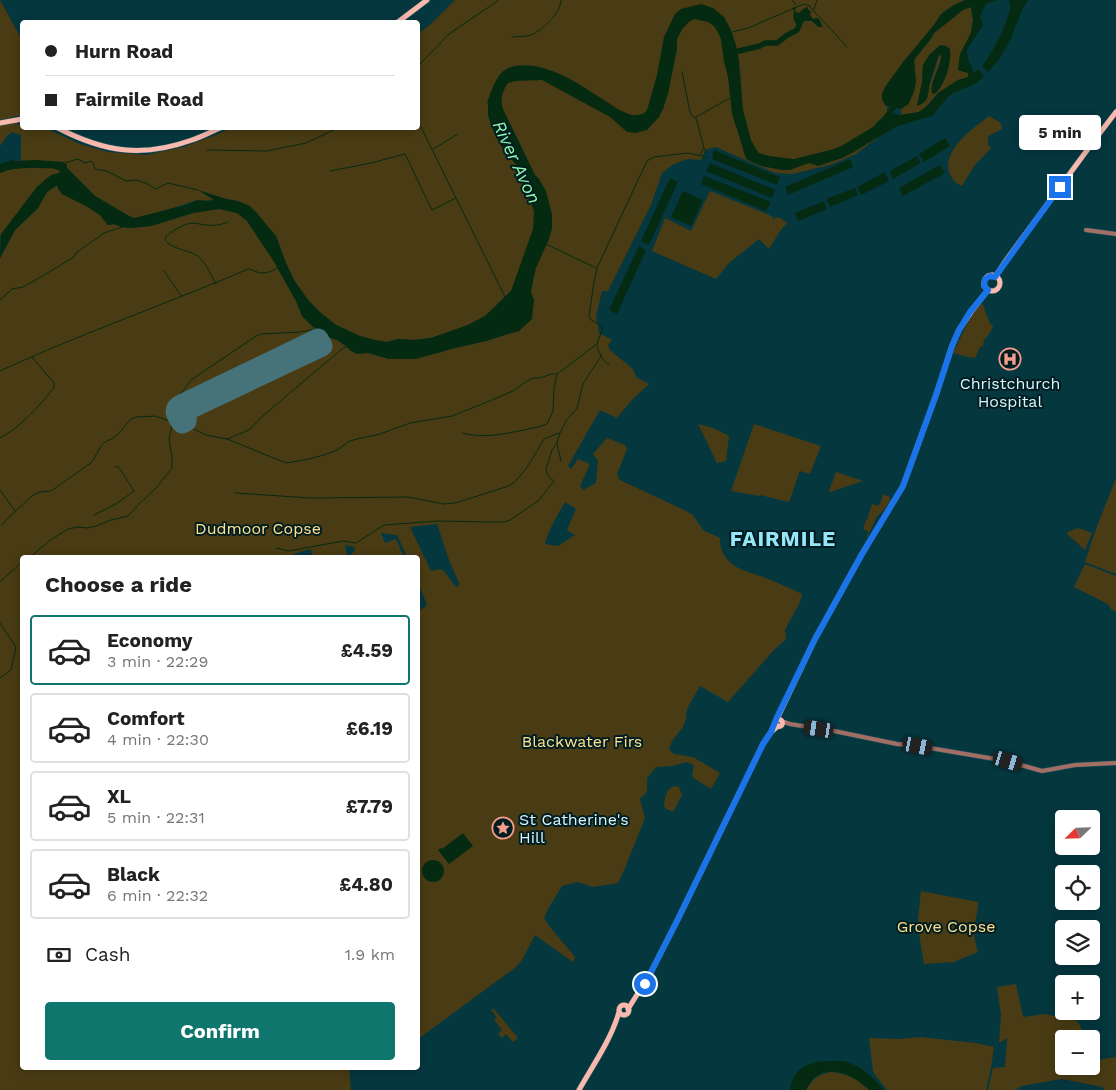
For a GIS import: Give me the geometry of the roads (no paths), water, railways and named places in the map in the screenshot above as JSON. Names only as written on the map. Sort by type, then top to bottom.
[{"type":"main road","points":[[401,20],[427,0]]},
{"type":"main road","points":[[995,277],[1116,112]]},
{"type":"main road","points":[[0,124],[20,119]]},
{"type":"main road","points":[[62,130],[93,144],[111,149],[144,151],[176,146],[216,130]]},
{"type":"main road","points":[[990,276],[995,277],[999,282],[998,287],[994,291],[988,290],[984,286],[985,279],[990,276]]},
{"type":"main road","points":[[621,1013],[628,1013],[627,1007],[650,974],[759,751],[779,723],[781,710],[815,639],[862,554],[903,486],[952,346],[970,312],[988,290]]},
{"type":"main road","points":[[579,1090],[621,1013],[620,1006],[627,1007]]},
{"type":"street","points":[[1086,230],[1116,234]]},
{"type":"street","points":[[779,723],[1008,761],[1042,771],[1075,765],[1116,763]]},
{"type":"water","points":[[965,0],[998,0],[986,4],[980,16],[983,25],[967,50],[968,59],[974,73],[978,69],[984,76],[973,85],[953,93],[932,116],[898,126],[842,158],[818,166],[809,163],[790,170],[782,170],[761,166],[746,159],[732,114],[721,40],[714,26],[708,22],[694,19],[683,28],[677,39],[677,49],[668,94],[663,109],[659,117],[647,130],[636,133],[627,132],[610,117],[542,80],[508,83],[502,96],[503,109],[535,175],[546,191],[552,214],[552,228],[536,268],[531,291],[534,300],[532,319],[519,331],[486,341],[416,359],[389,359],[368,353],[357,354],[337,340],[325,336],[302,316],[296,301],[273,260],[247,221],[237,213],[219,209],[193,213],[151,226],[129,228],[114,224],[108,225],[100,215],[62,194],[57,185],[47,192],[38,208],[15,230],[0,258],[1,234],[37,187],[51,175],[60,171],[25,168],[0,173],[0,164],[12,160],[64,162],[67,168],[95,196],[134,218],[186,205],[197,200],[214,200],[198,190],[250,206],[276,236],[294,280],[308,300],[336,325],[360,336],[387,342],[398,339],[431,338],[468,325],[485,316],[511,291],[533,229],[534,211],[516,165],[501,146],[488,115],[487,103],[494,85],[502,72],[514,66],[523,65],[543,68],[578,83],[624,112],[633,115],[643,114],[647,110],[657,75],[664,37],[675,14],[681,9],[701,4],[713,8],[724,17],[731,30],[739,60],[743,110],[751,140],[756,149],[759,153],[769,156],[794,159],[843,145],[873,127],[887,113],[900,115],[919,112],[938,93],[958,80],[968,77],[968,73],[958,70],[960,54],[971,33],[973,20],[971,7],[963,10],[934,33],[914,60],[916,82],[908,105],[902,109],[885,105],[882,99],[885,87],[941,14]]},
{"type":"water","points":[[1008,0],[1028,0],[1021,12],[1010,41],[998,61],[988,72],[982,66],[1005,26],[1010,9]]},
{"type":"water","points":[[796,7],[795,11],[798,13],[808,7],[813,19],[817,18],[820,20],[823,27],[818,27],[812,21],[804,21],[800,29],[795,32],[798,26],[794,20],[794,10],[792,8]]},
{"type":"water","points":[[940,45],[950,49],[947,73],[938,91],[934,94],[932,93],[941,54],[938,57],[930,82],[927,99],[917,106],[923,65],[929,55]]},
{"type":"water","points":[[945,138],[950,146],[924,162],[919,154]]},
{"type":"water","points":[[714,150],[780,177],[777,185],[712,159]]},
{"type":"water","points":[[917,156],[921,163],[893,179],[890,171]]},
{"type":"water","points":[[850,159],[853,167],[788,195],[785,187]]},
{"type":"water","points":[[710,163],[775,190],[772,198],[706,171]]},
{"type":"water","points":[[940,165],[945,173],[903,196],[899,188]]},
{"type":"water","points":[[885,172],[889,181],[861,195],[857,187]]},
{"type":"water","points":[[704,176],[771,202],[766,211],[701,184]]},
{"type":"water","points":[[670,178],[678,182],[649,245],[641,241]]},
{"type":"water","points":[[855,188],[858,195],[830,207],[826,199]]},
{"type":"water","points":[[683,191],[703,200],[691,226],[671,217]]},
{"type":"water","points":[[824,201],[827,209],[798,221],[795,213]]},
{"type":"water","points":[[639,246],[646,250],[617,314],[609,310]]},
{"type":"water","points":[[463,833],[473,846],[449,864],[438,850]]},
{"type":"water","points":[[433,860],[441,863],[444,871],[441,879],[433,882],[425,879],[422,871],[425,863]]},
{"type":"water","points":[[843,1061],[855,1065],[866,1072],[884,1090],[869,1090],[851,1077],[837,1072],[829,1072],[815,1077],[806,1090],[789,1090],[795,1075],[805,1066],[817,1062]]},
{"type":"waterway","points":[[420,64],[449,34],[499,0]]},
{"type":"waterway","points":[[512,37],[529,36],[536,33],[555,15],[561,0]]},
{"type":"waterway","points":[[792,0],[796,5]]},
{"type":"waterway","points":[[814,9],[817,0]]},
{"type":"waterway","points":[[732,32],[748,28],[804,4],[810,6],[847,47]]},
{"type":"waterway","name":"River Avon","points":[[730,53],[760,46],[765,43],[777,43],[797,30],[799,25]]},
{"type":"waterway","points":[[682,72],[690,112],[696,118],[707,153]]},
{"type":"waterway","points":[[696,117],[730,98]]},
{"type":"waterway","name":"River Avon","points":[[885,119],[897,102]]},
{"type":"waterway","points":[[420,125],[505,297]]},
{"type":"waterway","points":[[207,150],[267,151],[306,143],[334,130]]},
{"type":"waterway","points":[[433,149],[458,134]]},
{"type":"waterway","points":[[700,155],[704,148]]},
{"type":"waterway","points":[[227,439],[286,463],[309,459],[339,449],[353,440],[380,434],[410,423],[452,416],[513,391],[533,378],[557,374],[597,344],[603,327],[591,320],[589,316],[597,268],[647,161],[654,157],[688,153],[706,157]]},
{"type":"waterway","points":[[330,171],[405,154],[432,210],[456,198]]},
{"type":"waterway","points":[[65,163],[78,159],[85,163],[91,161],[95,169],[107,171],[126,181],[136,180],[146,183],[156,189],[168,183],[198,190]]},
{"type":"waterway","points":[[216,284],[198,256],[175,247],[165,240],[166,236],[178,228],[189,224],[214,225],[228,222]]},
{"type":"waterway","points":[[0,300],[12,289],[23,287],[74,257],[76,253],[104,233],[122,227]]},
{"type":"waterway","points":[[546,244],[596,268]]},
{"type":"waterway","points":[[0,371],[76,338],[248,269],[265,273],[279,267]]},
{"type":"waterway","points":[[164,271],[182,297]]},
{"type":"waterway","points":[[316,329],[256,336],[191,380],[173,404],[177,418],[184,424],[206,435],[227,439],[249,430],[264,415],[343,348],[348,346]]},
{"type":"waterway","points":[[597,345],[601,356],[609,365]]},
{"type":"waterway","points":[[276,548],[289,551],[343,541],[356,543],[384,525],[438,521],[504,522],[510,520],[538,501],[554,481],[548,476],[546,469],[552,450],[566,421],[577,408],[583,384],[601,356]]},
{"type":"waterway","points":[[0,438],[23,422],[54,388],[54,383],[32,357]]},
{"type":"waterway","points":[[462,433],[478,436],[493,435],[547,424],[553,411],[557,374]]},
{"type":"waterway","points":[[2,525],[33,495],[51,491],[92,462],[101,446],[118,434],[131,419],[155,416],[173,422],[177,419]]},
{"type":"waterway","points":[[33,555],[49,541],[68,529],[87,528],[128,516],[156,488],[172,468],[169,439],[173,422]]},
{"type":"waterway","points":[[235,493],[311,498],[408,497],[444,504],[455,503],[509,486],[524,471],[544,439],[559,433]]},
{"type":"waterway","points":[[557,444],[561,461]]},
{"type":"waterway","points":[[94,515],[116,504],[134,491],[118,466],[115,467]]},
{"type":"waterway","points":[[0,490],[15,511]]},
{"type":"waterway","points":[[0,582],[20,564]]},
{"type":"waterway","points":[[0,623],[16,647],[11,670],[0,678]]},
{"type":"place","name":"Christchurch Hospital","points":[[1010,359]]},
{"type":"place","name":"St Catherine's Hill","points":[[503,828]]},
{"type":"district","name":"FAIRMILE","points":[[783,538]]},
{"type":"park label","name":"Dudmoor Copse","points":[[258,528]]},
{"type":"park label","name":"Blackwater Firs","points":[[582,741]]},
{"type":"park label","name":"Grove Copse","points":[[946,926]]}]
